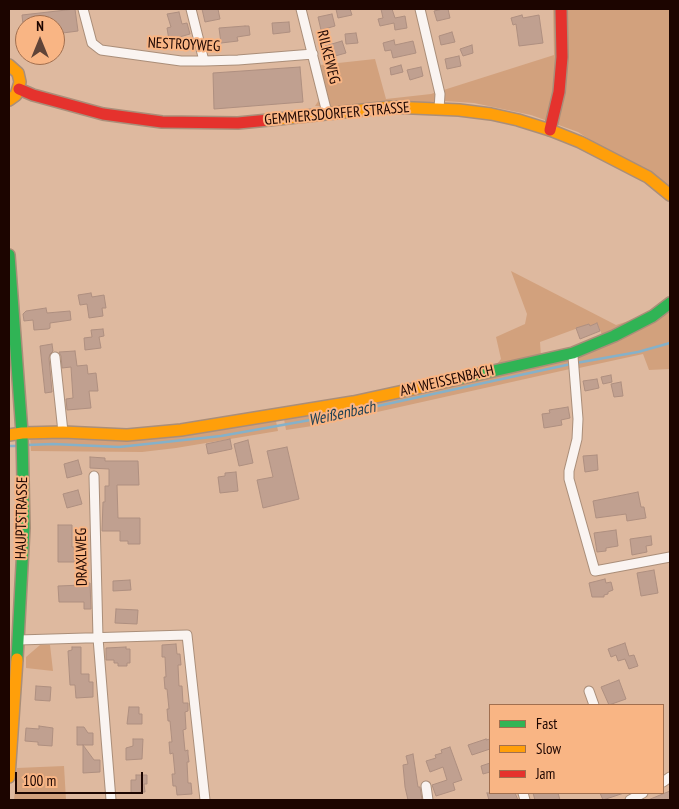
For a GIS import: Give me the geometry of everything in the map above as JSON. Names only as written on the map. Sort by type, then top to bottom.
[{"type":"main road","points":[[550,130],[560,83],[562,57],[561,9]]},
{"type":"main road","points":[[9,65],[18,73],[20,82],[16,95],[9,100]]},
{"type":"main road","name":"GEMMERSDORFER STRASSE","points":[[19,88],[33,95],[103,114],[162,122],[238,123],[327,112],[391,107],[439,108],[491,114],[550,130],[607,155],[648,177],[670,195]]},
{"type":"main road","name":"HAUPTSTRASSE","points":[[9,254],[22,435],[24,528],[18,640],[12,699],[9,777]]},
{"type":"main road","name":"AM WEISSENBACH","points":[[9,435],[64,432],[127,435],[181,430],[362,400],[573,354],[653,316],[670,303]]},
{"type":"street","name":"NESTROYWEG","points":[[83,9],[92,43],[101,50],[181,61],[204,62],[313,54]]},
{"type":"street","points":[[191,9],[204,62]]},
{"type":"street","name":"RILKEWEG","points":[[301,9],[327,112]]},
{"type":"street","points":[[420,9],[440,94],[439,108]]},
{"type":"street","points":[[573,354],[578,420],[577,439],[569,471],[569,479],[595,571],[670,557]]},
{"type":"street","points":[[55,357],[64,432]]},
{"type":"street","name":"DRAXLWEG","points":[[94,476],[98,638],[111,800]]},
{"type":"street","points":[[18,640],[187,635],[205,800]]},
{"type":"street","points":[[590,691],[594,704]]},
{"type":"street","points":[[426,786],[428,800]]},
{"type":"street","points":[[629,800],[641,794]]},
{"type":"shaded area","points":[[553,9],[670,9],[670,192],[578,132],[531,115],[474,103],[445,101],[355,107],[315,106],[319,100],[310,68],[320,65],[375,59],[386,99],[431,94],[554,55]]},
{"type":"shaded area","points":[[511,271],[616,325],[641,317],[603,337],[597,323],[590,326],[589,324],[540,342],[541,357],[497,364],[501,359],[496,337],[525,324],[527,314]]},
{"type":"shaded area","points":[[670,307],[670,369],[649,370],[643,354],[579,368],[578,356]]},
{"type":"shaded area","points":[[567,359],[570,369],[319,425],[286,430],[284,419]]},
{"type":"shaded area","points":[[276,421],[278,431],[176,448],[142,452],[31,451],[30,437]]},
{"type":"shaded area","points":[[40,645],[50,645],[53,671],[26,668],[26,657]]},
{"type":"shaded area","points":[[64,766],[66,800],[14,800],[17,768]]},
{"type":"building","points":[[75,9],[78,31],[65,33],[65,15],[22,15]]},
{"type":"building","points":[[202,9],[218,9],[220,19],[205,22]]},
{"type":"building","points":[[336,9],[350,9],[352,15],[338,18]]},
{"type":"building","points":[[381,9],[392,9],[395,18],[405,16],[407,28],[395,30],[394,23],[380,26],[378,19],[383,18]]},
{"type":"building","points":[[448,9],[450,18],[437,21],[434,11]]},
{"type":"building","points":[[179,12],[182,24],[187,23],[190,34],[169,40],[167,28],[171,27],[167,14]]},
{"type":"building","points":[[332,14],[335,26],[321,30],[318,17]]},
{"type":"building","points":[[522,15],[523,18],[539,15],[543,43],[519,46],[516,24],[513,25],[511,18]]},
{"type":"building","points":[[289,22],[290,32],[273,34],[272,23]]},
{"type":"building","points":[[249,26],[250,35],[237,37],[238,41],[221,43],[219,28]]},
{"type":"building","points":[[452,32],[455,42],[441,45],[439,36]]},
{"type":"building","points":[[356,33],[358,43],[346,44],[345,34]]},
{"type":"building","points":[[394,40],[395,45],[413,41],[416,53],[393,58],[391,50],[385,51],[383,43]]},
{"type":"building","points":[[342,41],[346,53],[328,58],[325,46]]},
{"type":"building","points":[[472,45],[473,53],[463,56],[460,49]]},
{"type":"building","points":[[459,56],[461,66],[447,69],[445,59]]},
{"type":"building","points":[[401,65],[403,72],[391,75],[390,68]]},
{"type":"building","points":[[300,67],[303,102],[214,109],[213,73]]},
{"type":"building","points":[[421,67],[423,76],[410,80],[407,70]]},
{"type":"building","points":[[91,293],[92,297],[104,295],[106,308],[102,308],[103,316],[89,318],[87,304],[80,305],[78,295]]},
{"type":"building","points":[[46,308],[47,313],[70,311],[71,320],[50,323],[50,328],[48,329],[34,330],[33,320],[24,321],[23,314],[26,311]]},
{"type":"building","points":[[597,323],[600,331],[580,339],[576,328]]},
{"type":"building","points":[[103,329],[104,336],[99,337],[101,348],[85,350],[84,338],[92,337],[91,330]]},
{"type":"building","points":[[52,344],[53,351],[49,358],[52,392],[45,393],[40,346]]},
{"type":"building","points":[[75,351],[77,366],[87,365],[88,374],[96,373],[98,391],[89,391],[91,408],[67,410],[66,399],[73,398],[71,367],[62,368],[59,352]]},
{"type":"building","points":[[611,375],[612,382],[603,384],[601,377]]},
{"type":"building","points":[[597,379],[599,388],[585,391],[583,381]]},
{"type":"building","points":[[621,382],[623,396],[614,397],[611,384]]},
{"type":"building","points":[[568,407],[570,418],[561,420],[562,425],[544,428],[542,414],[550,413],[549,410]]},
{"type":"building","points":[[230,439],[232,449],[208,454],[206,444]]},
{"type":"building","points":[[248,440],[253,463],[239,466],[234,444]]},
{"type":"building","points":[[287,447],[299,499],[263,508],[257,480],[273,477],[267,451]]},
{"type":"building","points":[[597,455],[598,470],[585,472],[583,456]]},
{"type":"building","points":[[90,457],[105,458],[105,461],[138,461],[139,485],[117,485],[118,518],[140,518],[140,544],[128,544],[128,541],[120,541],[120,531],[102,531],[103,502],[105,502],[105,486],[109,486],[109,469],[90,468]]},
{"type":"building","points":[[78,460],[82,474],[67,478],[64,464]]},
{"type":"building","points":[[236,472],[238,491],[220,493],[218,477],[225,476],[225,473]]},
{"type":"building","points":[[78,490],[82,504],[67,508],[63,494]]},
{"type":"building","points":[[638,492],[641,507],[644,507],[646,518],[627,521],[626,514],[596,518],[593,501]]},
{"type":"building","points":[[58,525],[72,525],[72,547],[76,547],[76,562],[58,562]]},
{"type":"building","points":[[616,530],[618,546],[606,548],[606,551],[597,552],[594,533]]},
{"type":"building","points":[[651,536],[652,545],[646,546],[647,552],[632,555],[630,539]]},
{"type":"building","points":[[654,570],[658,593],[641,596],[637,573]]},
{"type":"building","points":[[605,579],[606,583],[611,582],[613,590],[604,595],[604,597],[592,597],[589,583]]},
{"type":"building","points":[[130,580],[131,590],[113,591],[113,581]]},
{"type":"building","points":[[83,583],[90,583],[91,609],[84,609],[84,602],[59,602],[58,586],[83,585]]},
{"type":"building","points":[[116,609],[138,610],[137,624],[115,623]]},
{"type":"building","points":[[625,643],[629,656],[634,655],[638,666],[629,669],[625,659],[618,661],[616,655],[611,657],[608,649]]},
{"type":"building","points":[[176,644],[177,654],[180,654],[181,665],[178,665],[179,686],[182,686],[183,703],[188,703],[188,711],[185,712],[186,729],[183,730],[185,751],[188,750],[188,783],[191,783],[192,794],[177,795],[176,786],[173,786],[172,774],[175,774],[173,753],[170,754],[169,742],[172,742],[170,721],[168,721],[167,689],[165,689],[164,677],[166,677],[165,657],[162,657],[162,645]]},
{"type":"building","points":[[72,647],[81,647],[81,674],[89,674],[89,682],[93,682],[93,697],[76,698],[75,685],[70,685],[68,651],[72,650]]},
{"type":"building","points":[[126,647],[126,649],[130,649],[130,663],[127,663],[127,666],[118,666],[118,663],[114,663],[114,660],[106,660],[106,648]]},
{"type":"building","points":[[619,680],[626,699],[609,704],[601,687]]},
{"type":"building","points":[[36,686],[51,687],[50,701],[35,700]]},
{"type":"building","points":[[129,707],[139,707],[139,714],[142,714],[142,724],[127,724]]},
{"type":"building","points":[[39,726],[53,728],[52,746],[38,745],[38,742],[25,741],[26,728],[39,729]]},
{"type":"building","points":[[77,727],[84,727],[88,733],[93,733],[93,745],[77,745]]},
{"type":"building","points":[[133,739],[143,739],[142,759],[126,760],[126,748],[133,746]]},
{"type":"building","points":[[489,739],[489,749],[472,755],[468,745]]},
{"type":"building","points":[[83,745],[94,760],[100,760],[100,772],[83,773]]},
{"type":"building","points":[[450,747],[462,780],[453,783],[455,790],[436,796],[432,785],[447,780],[443,767],[430,772],[426,761],[436,758],[435,755],[442,753],[441,750]]},
{"type":"building","points":[[413,754],[422,800],[408,800],[405,787],[403,765],[408,764],[406,756]]},
{"type":"building","points":[[489,763],[489,772],[483,774],[481,766]]},
{"type":"building","points":[[136,775],[147,775],[147,784],[144,784],[145,792],[131,793],[131,780],[136,780]]},
{"type":"building","points":[[670,791],[670,800],[648,800],[664,794]]},
{"type":"building","points":[[487,793],[515,794],[518,800],[489,800]]},
{"type":"building","points":[[533,794],[558,794],[560,800],[535,800]]},
{"type":"building","points":[[600,794],[621,794],[603,800]]},
{"type":"waterway","name":"Weißenbach","points":[[576,363],[638,352],[670,343]]},
{"type":"waterway","name":"Weißenbach","points":[[27,445],[53,444],[119,447],[221,436],[327,417],[571,364]]},
{"type":"waterway","name":"Weißenbach","points":[[9,446],[17,446]]},
{"type":"traffic: fast","points":[[9,255],[22,433],[24,528],[17,659]]},
{"type":"traffic: fast","points":[[440,383],[573,353],[614,336],[653,316],[670,303]]},
{"type":"traffic: slow","points":[[9,65],[18,73],[20,82],[16,95],[9,100]]},
{"type":"traffic: slow","points":[[269,120],[391,107],[459,110],[491,114],[550,130],[580,142],[648,177],[670,195]]},
{"type":"traffic: slow","points":[[9,435],[63,432],[127,435],[181,430],[353,402],[440,383]]},
{"type":"traffic: slow","points":[[9,777],[17,659]]},
{"type":"traffic: jam","points":[[550,130],[559,92],[562,57],[561,9]]},
{"type":"traffic: jam","points":[[19,89],[33,95],[103,114],[162,122],[238,123],[269,120]]}]
